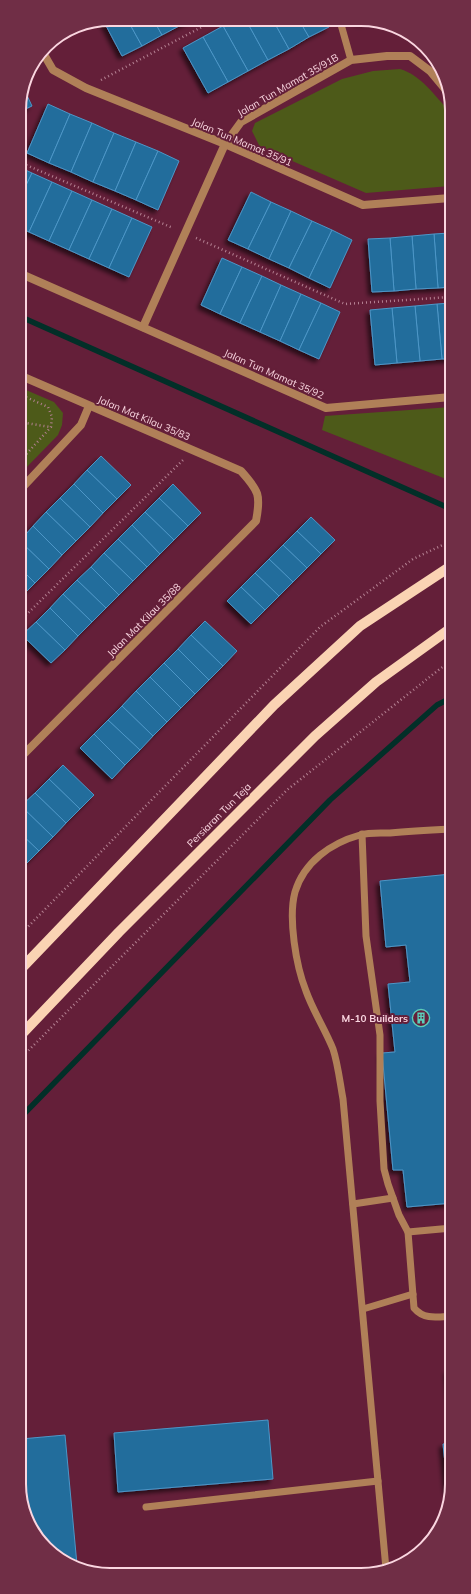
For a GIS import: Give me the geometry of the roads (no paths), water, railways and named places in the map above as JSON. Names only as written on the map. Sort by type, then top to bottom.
[{"type":"main road","points":[[26,964],[274,705],[360,626],[445,570]]},
{"type":"main road","name":"Persiaran Tun Teja","points":[[26,1030],[119,932],[315,736],[376,682],[445,632]]},
{"type":"street","name":"Jalan Tun Mamat 35/91B","points":[[225,144],[241,122],[352,60],[387,56],[410,56],[430,71],[441,85]]},
{"type":"street","name":"Jalan Tun Mamat 35/91","points":[[45,57],[53,70],[86,88],[225,144],[364,205],[445,198]]},
{"type":"street","points":[[143,327],[225,144]]},
{"type":"street","name":"Jalan Tun Mamat 35/92","points":[[26,276],[326,408],[445,398]]},
{"type":"street","name":"Jalan Mat Kilau 35/83","points":[[26,379],[241,471],[255,487]]},
{"type":"street","points":[[26,484],[81,425],[89,406]]},
{"type":"street","name":"Jalan Mat Kilau 35/88","points":[[26,749],[256,521],[259,503],[255,487]]},
{"type":"lane","points":[[342,26],[352,60]]},
{"type":"lane","points":[[386,1564],[342,1092],[333,1050],[306,992],[298,965],[293,935],[293,910],[295,893],[302,877],[313,861],[325,851],[340,842],[362,834],[445,829]]},
{"type":"lane","points":[[362,834],[366,936],[380,1035],[380,1101],[384,1169],[399,1214],[408,1232],[414,1308],[419,1314],[430,1317],[445,1316]]},
{"type":"lane","points":[[353,1204],[393,1198]]},
{"type":"lane","points":[[408,1232],[445,1229]]},
{"type":"lane","points":[[363,1308],[413,1294]]},
{"type":"lane","points":[[146,1507],[378,1480]]},
{"type":"waterway","points":[[26,319],[445,506]]},
{"type":"waterway","points":[[26,1112],[330,800],[437,705],[445,701]]},
{"type":"place","name":"M-10 Builders","points":[[421,1018]]}]
